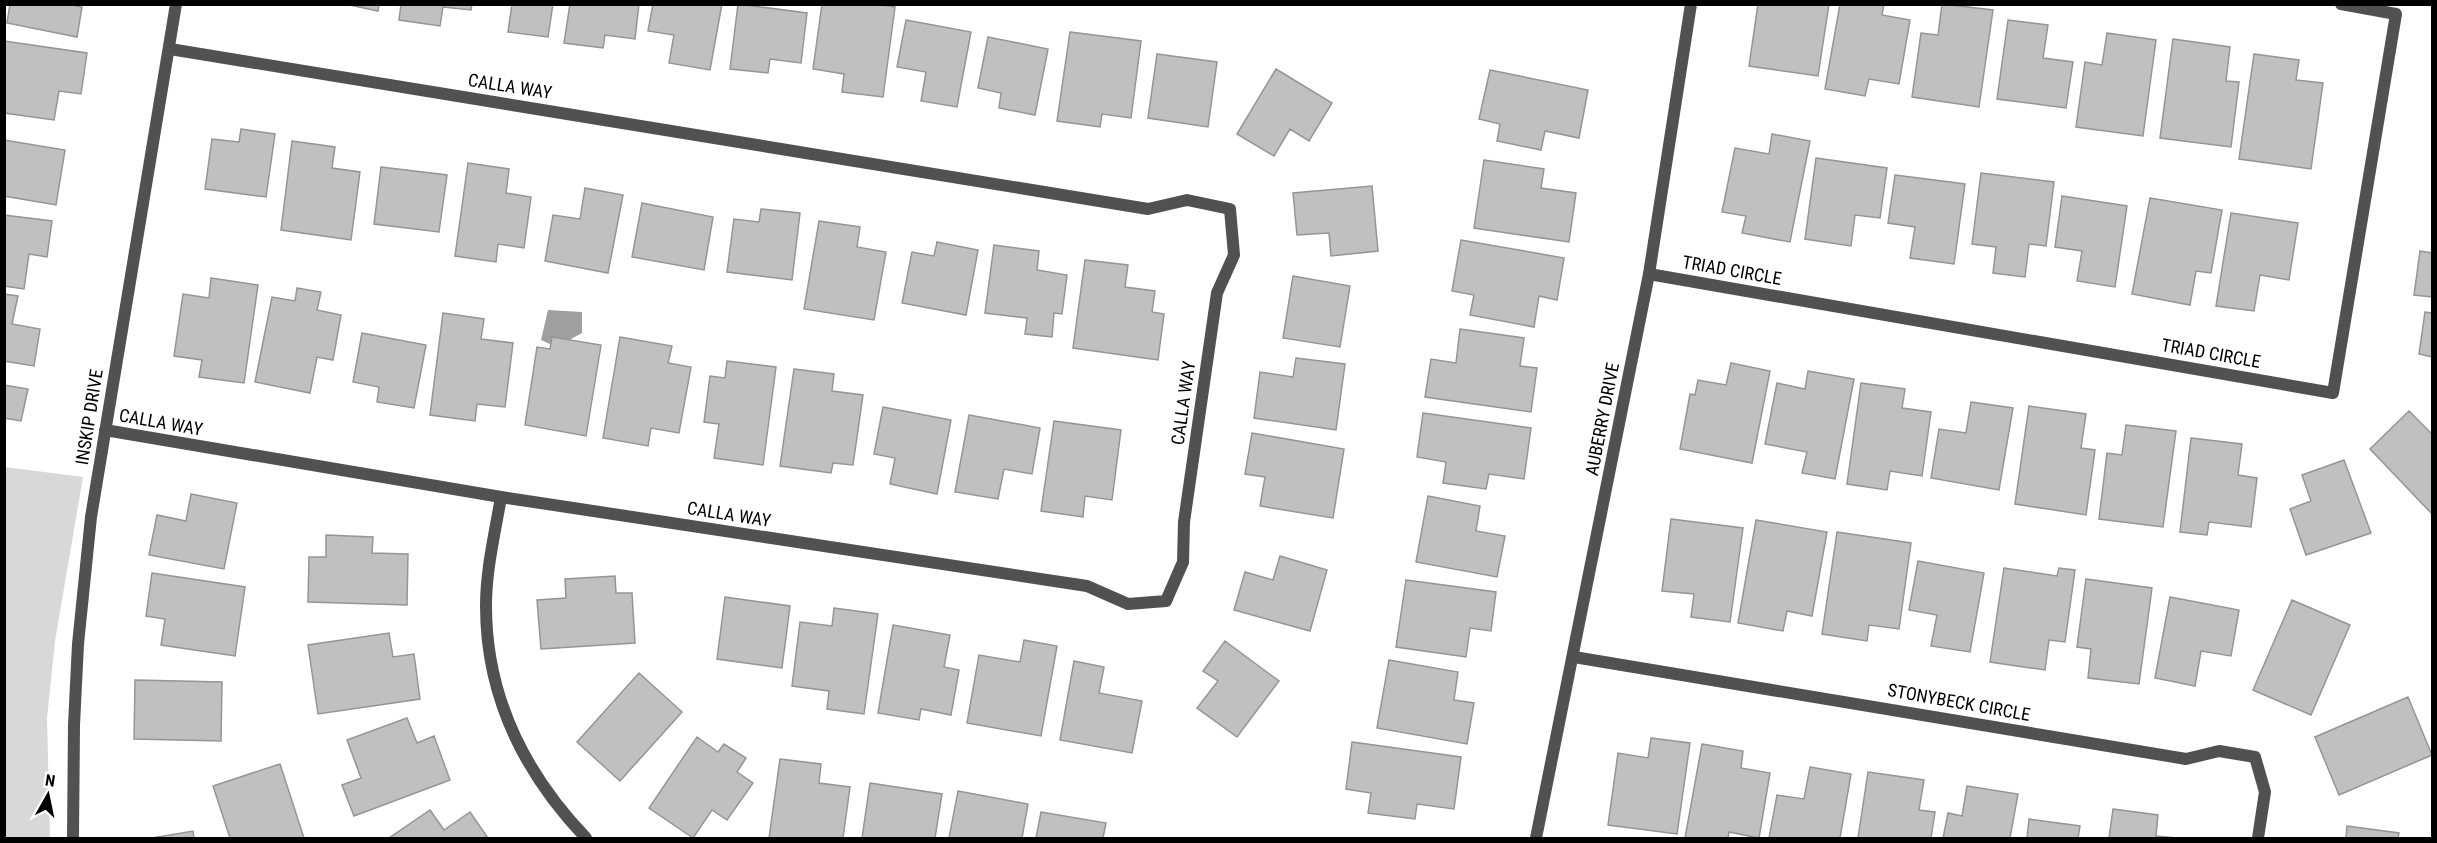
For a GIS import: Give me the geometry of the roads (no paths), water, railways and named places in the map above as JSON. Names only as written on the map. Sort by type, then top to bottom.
[{"type":"street","name":"INSKIP DRIVE","points":[[74,838],[74,725],[78,644],[91,517],[176,4]]},
{"type":"street","name":"AUBERRY DRIVE","points":[[1536,838],[1649,274],[1691,4]]},
{"type":"street","name":"TRIAD CIRCLE","points":[[1649,274],[2333,393],[2396,14],[2341,4]]},
{"type":"street","name":"CALLA WAY","points":[[105,430],[501,497],[1087,586],[1128,604],[1166,602],[1183,562],[1184,522],[1217,293],[1234,255],[1230,209],[1187,200],[1148,209],[170,48]]},
{"type":"street","points":[[501,497],[489,570],[486,607],[495,684],[517,743],[535,777],[559,809],[586,838]]},
{"type":"street","name":"STONYBECK CIRCLE","points":[[1574,657],[2186,759],[2219,751],[2255,757],[2265,792],[2258,838]]}]
